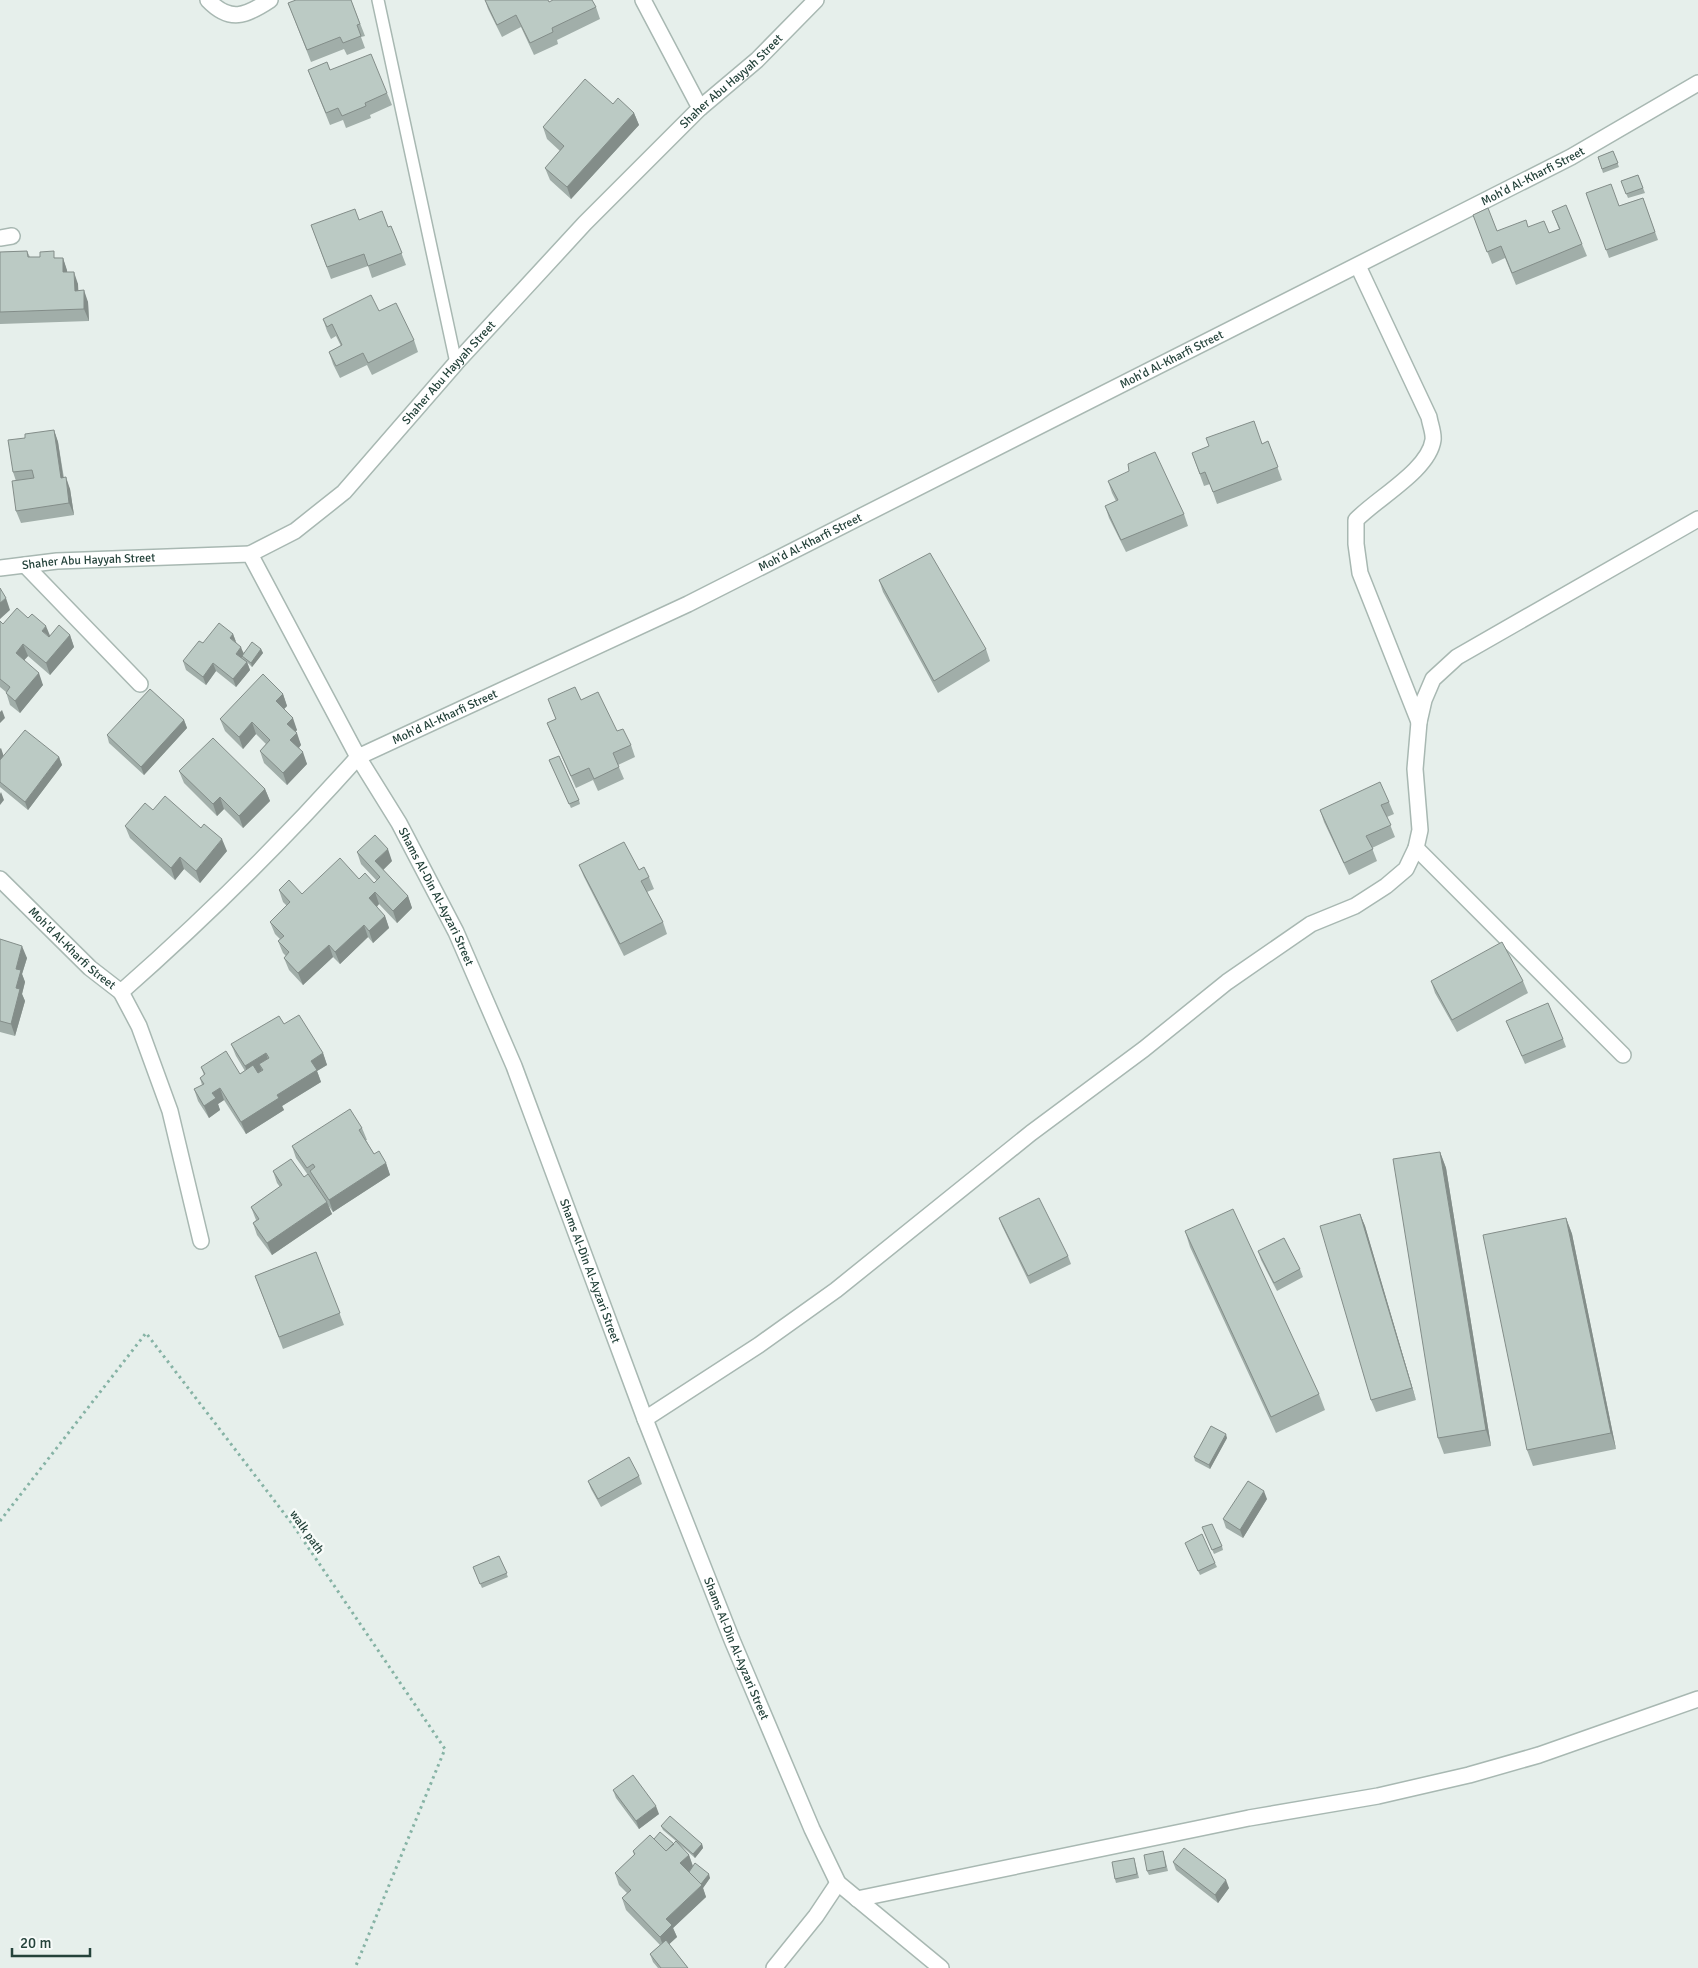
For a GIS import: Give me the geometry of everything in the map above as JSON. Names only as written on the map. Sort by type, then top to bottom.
[{"type":"street","points":[[208,0],[216,9],[238,16],[252,12],[270,0]]},
{"type":"street","points":[[643,0],[700,108]]},
{"type":"street","name":"Shaher Abu Hayyah Street","points":[[0,568],[57,561],[250,554],[295,531],[344,492],[456,363],[585,223],[700,108],[757,60],[816,0]]},
{"type":"street","name":"Moh'd Al-Kharfi Street","points":[[0,880],[90,968],[121,992],[152,966],[194,926],[317,803],[358,757],[450,716],[688,604],[1572,157],[1698,83]]},
{"type":"street","points":[[1358,266],[1429,417],[1433,438],[1428,457],[1394,489],[1356,520],[1356,544],[1360,573],[1418,722]]},
{"type":"street","points":[[645,1419],[760,1345],[836,1290],[1031,1133],[1144,1050],[1227,982],[1311,924],[1355,906],[1386,886],[1406,869],[1416,848],[1420,830],[1414,769],[1418,722],[1424,700],[1433,679],[1457,657],[1698,520]]},
{"type":"street","name":"Shams Al-Din Al-Ayzari Street","points":[[250,554],[358,757],[399,823],[456,932],[511,1057],[645,1419],[732,1640],[812,1829],[838,1883],[941,1968]]},
{"type":"street","points":[[25,565],[140,684]]},
{"type":"street","points":[[1416,848],[1623,1056]]},
{"type":"street","points":[[121,992],[139,1026],[170,1111],[201,1241]]},
{"type":"street","points":[[857,1899],[1249,1818],[1378,1796],[1469,1775],[1539,1755],[1698,1700]]},
{"type":"street","points":[[774,1968],[816,1916],[838,1883]]},
{"type":"lane","points":[[378,0],[456,363]]},
{"type":"path","name":"walk path","points":[[0,1521],[146,1333],[293,1525],[445,1749],[355,1968]]},
{"type":"building","points":[[296,0],[351,0],[360,24],[357,25],[361,36],[343,43],[340,37],[307,50],[288,3]]},
{"type":"building","points":[[485,0],[548,0],[549,2],[553,0],[592,0],[596,7],[552,28],[553,32],[530,43],[516,15],[497,25]]},
{"type":"building","points":[[371,54],[387,93],[365,103],[366,106],[342,116],[338,108],[326,113],[308,70],[327,62],[330,70]]},
{"type":"building","points":[[585,79],[613,104],[618,98],[634,113],[567,187],[545,168],[564,146],[543,127]]},
{"type":"building","points":[[1613,151],[1618,163],[1602,169],[1598,157]]},
{"type":"building","points":[[1638,175],[1643,188],[1626,194],[1621,181]]},
{"type":"building","points":[[1611,184],[1619,206],[1643,198],[1655,232],[1606,250],[1586,193]]},
{"type":"building","points":[[1566,205],[1582,244],[1512,273],[1501,246],[1487,252],[1473,215],[1488,208],[1497,231],[1526,220],[1528,227],[1544,221],[1549,233],[1560,229],[1552,211]]},
{"type":"building","points":[[355,209],[359,220],[382,211],[388,227],[391,226],[402,253],[368,266],[364,254],[327,267],[311,225]]},
{"type":"building","points":[[27,251],[28,257],[40,257],[40,252],[54,251],[54,258],[63,258],[63,272],[74,272],[75,291],[84,290],[84,309],[0,312],[0,252]]},
{"type":"building","points":[[371,295],[379,311],[396,303],[414,340],[368,363],[363,353],[336,366],[329,352],[342,345],[332,324],[327,327],[323,319]]},
{"type":"building","points":[[1254,421],[1262,444],[1268,441],[1278,467],[1213,492],[1205,472],[1200,474],[1192,453],[1209,446],[1206,438]]},
{"type":"building","points":[[54,430],[61,478],[66,477],[69,503],[16,511],[12,481],[34,478],[32,470],[13,472],[8,440],[25,438],[25,434]]},
{"type":"building","points":[[1155,452],[1184,514],[1121,540],[1105,506],[1118,500],[1108,481],[1129,471],[1128,464]]},
{"type":"building","points":[[930,553],[986,649],[934,681],[879,580]]},
{"type":"building","points":[[0,588],[6,598],[0,603]]},
{"type":"building","points":[[17,608],[28,618],[32,614],[46,626],[42,631],[49,637],[59,625],[70,635],[46,663],[23,644],[16,653],[39,673],[15,701],[6,693],[10,687],[0,679],[0,621],[3,624]]},
{"type":"building","points":[[219,623],[233,634],[230,638],[241,647],[236,654],[247,662],[233,679],[213,663],[203,677],[183,661],[199,641],[203,643]]},
{"type":"building","points":[[252,642],[261,649],[251,663],[242,656]]},
{"type":"building","points":[[263,674],[283,694],[276,701],[293,718],[287,724],[297,733],[290,740],[303,752],[283,773],[260,751],[270,740],[252,722],[239,737],[220,719]]},
{"type":"building","points":[[575,687],[581,700],[598,692],[617,731],[623,729],[631,745],[613,753],[619,767],[594,779],[589,768],[571,776],[547,723],[556,719],[548,699]]},
{"type":"building","points":[[150,689],[184,720],[141,767],[107,735]]},
{"type":"building","points":[[25,730],[59,757],[25,802],[0,782],[0,760]]},
{"type":"building","points":[[213,738],[265,789],[239,816],[220,797],[213,804],[179,771]]},
{"type":"building","points":[[559,756],[579,800],[569,804],[549,760]]},
{"type":"building","points":[[1380,782],[1389,802],[1381,805],[1391,825],[1366,836],[1373,849],[1344,863],[1320,810]]},
{"type":"building","points":[[165,796],[201,828],[204,824],[222,839],[196,871],[180,857],[171,868],[125,826],[145,803],[153,810]]},
{"type":"building","points":[[375,835],[388,849],[375,861],[408,896],[393,911],[375,892],[369,898],[385,916],[369,931],[364,925],[335,952],[329,945],[298,973],[284,958],[289,952],[278,941],[284,936],[270,922],[290,902],[279,890],[289,880],[302,894],[340,858],[359,879],[365,873],[374,883],[380,877],[357,852]]},
{"type":"building","points":[[624,842],[639,870],[644,867],[649,877],[641,881],[663,922],[620,944],[579,865]]},
{"type":"building","points":[[0,939],[22,946],[16,969],[21,970],[16,988],[20,989],[11,1024],[0,1021]]},
{"type":"building","points":[[1502,942],[1523,981],[1452,1020],[1431,981]]},
{"type":"building","points":[[1548,1003],[1563,1039],[1522,1056],[1506,1021]]},
{"type":"building","points":[[299,1015],[323,1053],[311,1061],[317,1070],[277,1095],[279,1098],[241,1122],[220,1088],[212,1093],[216,1098],[204,1106],[194,1089],[204,1084],[200,1078],[205,1074],[201,1067],[226,1051],[240,1074],[253,1065],[258,1073],[263,1070],[259,1064],[269,1058],[266,1053],[245,1066],[231,1044],[279,1016],[284,1024]]},
{"type":"building","points":[[350,1109],[362,1128],[359,1130],[374,1154],[379,1151],[386,1163],[329,1200],[310,1171],[315,1167],[313,1164],[307,1168],[292,1146]]},
{"type":"building","points":[[1440,1152],[1486,1430],[1438,1438],[1393,1159]]},
{"type":"building","points":[[291,1159],[304,1177],[308,1174],[327,1202],[267,1243],[253,1223],[259,1219],[251,1207],[282,1185],[273,1171]]},
{"type":"building","points":[[1039,1198],[1068,1256],[1028,1276],[999,1218]]},
{"type":"building","points":[[1233,1209],[1319,1394],[1271,1417],[1185,1231]]},
{"type":"building","points":[[1360,1214],[1412,1388],[1371,1400],[1320,1226]]},
{"type":"building","points":[[1566,1218],[1611,1433],[1527,1450],[1483,1235]]},
{"type":"building","points":[[1284,1238],[1300,1269],[1274,1283],[1258,1251]]},
{"type":"building","points":[[316,1252],[340,1313],[279,1337],[255,1276]]},
{"type":"building","points":[[1211,1426],[1226,1434],[1209,1465],[1194,1457]]},
{"type":"building","points":[[629,1457],[639,1476],[598,1499],[588,1481]]},
{"type":"building","points":[[1248,1481],[1264,1491],[1240,1530],[1223,1519]]},
{"type":"building","points":[[1212,1524],[1222,1546],[1212,1550],[1202,1527]]},
{"type":"building","points":[[1202,1534],[1215,1563],[1198,1571],[1185,1543]]},
{"type":"building","points":[[499,1556],[507,1573],[480,1584],[473,1567]]},
{"type":"building","points":[[633,1775],[656,1806],[636,1821],[613,1790]]},
{"type":"building","points":[[670,1816],[702,1844],[693,1854],[661,1826]]},
{"type":"building","points":[[660,1832],[674,1844],[666,1851],[654,1839]]},
{"type":"building","points":[[650,1835],[666,1851],[676,1841],[689,1855],[680,1863],[702,1885],[666,1919],[672,1925],[660,1937],[622,1898],[631,1890],[615,1873],[635,1854],[633,1851]]},
{"type":"building","points":[[1184,1848],[1226,1880],[1215,1895],[1173,1862]]},
{"type":"building","points":[[1163,1851],[1166,1867],[1147,1871],[1144,1855]]},
{"type":"building","points":[[1134,1858],[1137,1874],[1115,1879],[1112,1862]]},
{"type":"building","points":[[695,1863],[709,1874],[701,1884],[689,1872]]},
{"type":"building","points":[[666,1940],[688,1968],[661,1968],[650,1954]]}]
